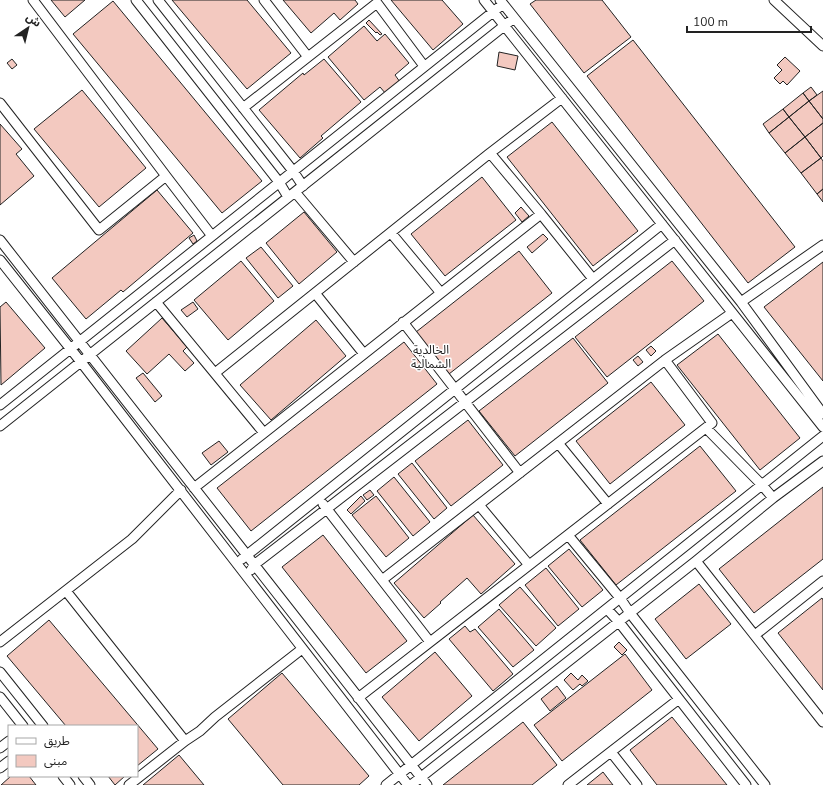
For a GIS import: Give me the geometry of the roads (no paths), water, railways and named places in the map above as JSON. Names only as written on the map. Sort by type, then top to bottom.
[{"type":"street","points":[[33,0],[212,236]]},
{"type":"street","points":[[136,0],[279,182],[295,192],[354,262]]},
{"type":"street","points":[[158,0],[293,171],[295,192]]},
{"type":"street","points":[[264,0],[308,57]]},
{"type":"street","points":[[484,0],[823,428]]},
{"type":"street","points":[[774,0],[823,46]]},
{"type":"street","points":[[243,108],[376,2],[424,66]]},
{"type":"street","points":[[0,405],[493,11],[502,2],[741,302],[823,414]]},
{"type":"street","points":[[0,426],[514,18]]},
{"type":"street","points":[[215,373],[490,153],[562,98]]},
{"type":"street","points":[[0,103],[99,230],[166,176]]},
{"type":"street","points":[[490,153],[593,279]]},
{"type":"street","points":[[194,488],[541,214]]},
{"type":"street","points":[[236,563],[662,224]]},
{"type":"street","points":[[391,233],[442,292]]},
{"type":"street","points":[[0,240],[427,785]]},
{"type":"street","points":[[246,576],[254,565],[675,240]]},
{"type":"street","points":[[741,302],[823,245]]},
{"type":"street","points":[[0,260],[181,490],[408,785]]},
{"type":"street","points":[[315,293],[364,354]]},
{"type":"street","points":[[156,302],[264,432]]},
{"type":"street","points":[[382,580],[665,360],[732,313]]},
{"type":"street","points":[[403,322],[520,473]]},
{"type":"street","points":[[358,698],[712,424],[665,360]]},
{"type":"street","points":[[706,428],[773,498]]},
{"type":"street","points":[[386,785],[823,436]]},
{"type":"street","points":[[558,443],[608,504]]},
{"type":"street","points":[[411,785],[696,561],[773,498],[823,461]]},
{"type":"street","points":[[0,642],[132,539],[181,490]]},
{"type":"street","points":[[318,498],[430,642]]},
{"type":"street","points":[[479,505],[529,565]]},
{"type":"street","points":[[568,535],[620,598],[630,613],[766,785]]},
{"type":"street","points":[[696,561],[823,722]]},
{"type":"street","points":[[755,635],[823,581]]},
{"type":"street","points":[[66,591],[185,741]]},
{"type":"street","points":[[607,609],[619,622],[746,785]]},
{"type":"street","points":[[128,785],[200,731],[215,717],[302,649]]},
{"type":"street","points":[[0,672],[42,725]]},
{"type":"street","points":[[0,697],[22,725]]},
{"type":"street","points":[[568,785],[679,699]]},
{"type":"street","points":[[29,725],[37,718]]},
{"type":"street","points":[[0,748],[8,742]]},
{"type":"street","points":[[611,752],[637,785]]},
{"type":"street","points":[[0,768],[8,762]]},
{"type":"street","points":[[64,777],[70,785]]},
{"type":"street","points":[[84,777],[90,785]]},
{"type":"district","name":"الخالدية الشمالية","points":[[431,357]]}]
